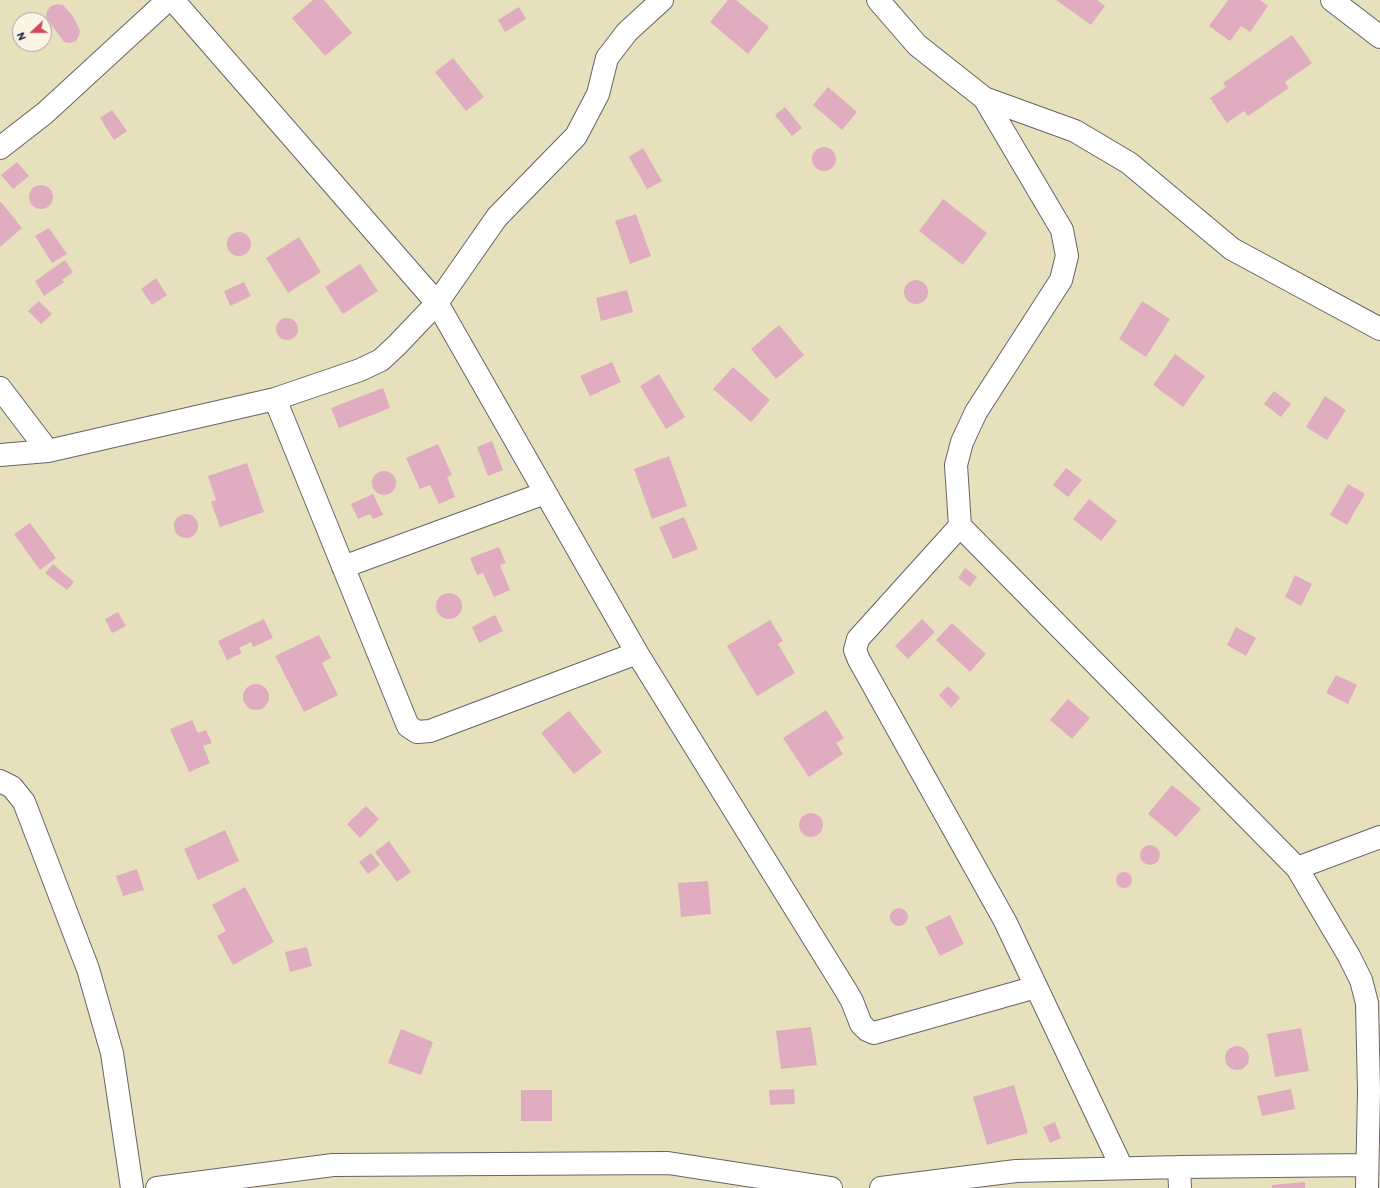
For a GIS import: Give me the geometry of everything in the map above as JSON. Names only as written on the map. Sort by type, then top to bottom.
[{"type":"street","points":[[0,148],[45,113],[168,0]]},
{"type":"street","points":[[173,0],[437,303],[636,653],[845,989],[861,1024],[867,1030],[874,1033],[1036,987]]},
{"type":"street","points":[[0,455],[48,451],[275,399],[360,370],[380,360],[397,345],[437,303],[497,217],[576,136],[598,94],[607,58],[627,32],[662,0]]},
{"type":"street","points":[[878,0],[917,45],[984,98],[1075,131],[1129,164],[1232,249],[1380,329]]},
{"type":"street","points":[[1332,0],[1380,37]]},
{"type":"street","points":[[984,98],[1062,230],[1067,256],[1061,280],[976,412],[962,442],[956,465],[960,526],[1297,868],[1349,956],[1361,980],[1367,1003],[1369,1092],[1367,1188]]},
{"type":"street","points":[[0,388],[48,451]]},
{"type":"street","points":[[275,399],[408,726],[417,732],[430,731],[636,653]]},
{"type":"street","points":[[343,567],[545,493]]},
{"type":"street","points":[[960,526],[858,639],[855,650],[859,660],[1005,921],[1122,1168]]},
{"type":"street","points":[[0,781],[12,787],[24,802],[88,969],[112,1053],[132,1188]]},
{"type":"street","points":[[1297,868],[1380,837]]},
{"type":"street","points":[[157,1188],[333,1165],[660,1163],[831,1188]]},
{"type":"street","points":[[881,1188],[1016,1171],[1122,1168],[1179,1177],[1367,1165]]},
{"type":"building","points":[[313,0],[324,0],[352,33],[325,56],[292,18]]},
{"type":"building","points":[[728,0],[736,0],[769,27],[748,54],[710,22]]},
{"type":"building","points":[[1056,0],[1097,0],[1105,6],[1091,25]]},
{"type":"building","points":[[1228,0],[1260,0],[1268,6],[1250,32],[1241,26],[1230,41],[1209,26]]},
{"type":"building","points":[[57,4],[63,5],[72,15],[80,30],[76,41],[70,43],[64,42],[52,25],[52,12],[47,12],[51,6]]},
{"type":"building","points":[[519,7],[526,19],[505,32],[498,20]]},
{"type":"building","points":[[1292,35],[1312,63],[1285,82],[1289,88],[1248,116],[1244,111],[1227,123],[1210,98],[1226,87],[1223,83]]},
{"type":"building","points":[[453,58],[484,97],[466,111],[435,72]]},
{"type":"building","points":[[828,87],[857,112],[842,130],[813,105]]},
{"type":"building","points":[[785,107],[802,128],[792,136],[775,115]]},
{"type":"building","points":[[112,110],[127,131],[114,140],[100,118]]},
{"type":"building","points":[[824,147],[833,150],[836,159],[833,168],[824,171],[815,168],[812,159],[815,150]]},
{"type":"building","points":[[643,148],[662,181],[647,189],[629,157]]},
{"type":"building","points":[[17,162],[29,176],[13,189],[1,175]]},
{"type":"building","points":[[41,185],[50,188],[53,197],[50,206],[41,209],[32,206],[29,197],[32,188]]},
{"type":"building","points":[[943,199],[987,233],[963,265],[919,231]]},
{"type":"building","points":[[1,202],[22,228],[0,247],[0,203]]},
{"type":"building","points":[[636,214],[651,256],[630,264],[615,221]]},
{"type":"building","points":[[49,228],[67,254],[52,263],[35,236]]},
{"type":"building","points":[[239,232],[247,236],[251,244],[247,252],[239,256],[231,252],[227,244],[231,236]]},
{"type":"building","points":[[299,237],[321,272],[288,293],[266,258]]},
{"type":"building","points":[[65,260],[73,272],[62,280],[64,282],[44,296],[35,281]]},
{"type":"building","points":[[360,264],[378,291],[343,314],[325,287]]},
{"type":"building","points":[[156,278],[167,295],[152,305],[141,289]]},
{"type":"building","points":[[916,280],[925,283],[928,292],[925,301],[916,304],[907,301],[904,292],[907,283]]},
{"type":"building","points":[[244,282],[251,296],[230,306],[224,291]]},
{"type":"building","points":[[627,290],[633,312],[601,321],[596,298]]},
{"type":"building","points":[[39,301],[52,314],[41,324],[28,311]]},
{"type":"building","points":[[1142,301],[1170,319],[1146,357],[1119,339]]},
{"type":"building","points":[[287,318],[295,321],[298,329],[295,337],[287,340],[279,337],[276,329],[279,321]]},
{"type":"building","points":[[779,325],[804,355],[776,379],[751,349]]},
{"type":"building","points":[[1175,354],[1205,376],[1183,407],[1153,385]]},
{"type":"building","points":[[612,362],[621,382],[590,396],[580,376]]},
{"type":"building","points":[[733,367],[770,400],[751,422],[713,389]]},
{"type":"building","points":[[659,374],[685,417],[666,429],[640,386]]},
{"type":"building","points":[[383,388],[390,408],[339,428],[331,408]]},
{"type":"building","points":[[1274,391],[1291,404],[1281,417],[1264,404]]},
{"type":"building","points":[[1325,396],[1346,410],[1327,440],[1306,427]]},
{"type":"building","points":[[492,441],[503,470],[488,476],[477,447]]},
{"type":"building","points":[[438,444],[452,475],[447,477],[455,497],[439,504],[430,485],[420,489],[406,458]]},
{"type":"building","points":[[669,456],[687,506],[652,519],[634,469]]},
{"type":"building","points":[[247,463],[264,512],[220,527],[211,502],[216,500],[208,476]]},
{"type":"building","points":[[1066,468],[1082,480],[1068,497],[1053,485]]},
{"type":"building","points":[[379,471],[389,471],[396,478],[396,488],[389,495],[379,495],[372,488],[372,478]]},
{"type":"building","points":[[1348,484],[1365,494],[1347,525],[1330,515]]},
{"type":"building","points":[[373,494],[383,515],[373,519],[370,514],[358,519],[351,504]]},
{"type":"building","points":[[1089,499],[1117,521],[1101,541],[1073,519]]},
{"type":"building","points":[[186,514],[195,517],[198,526],[195,535],[186,538],[177,535],[174,526],[177,517]]},
{"type":"building","points":[[684,517],[698,549],[673,559],[659,527]]},
{"type":"building","points":[[30,523],[56,558],[40,570],[14,534]]},
{"type":"building","points":[[499,547],[506,563],[500,565],[510,590],[494,597],[483,573],[477,575],[470,558]]},
{"type":"building","points":[[53,564],[74,582],[67,590],[45,573]]},
{"type":"building","points":[[965,568],[977,577],[970,587],[958,578]]},
{"type":"building","points":[[1295,575],[1312,584],[1301,606],[1285,597]]},
{"type":"building","points":[[449,593],[458,597],[462,606],[458,615],[449,619],[440,615],[436,606],[440,597]]},
{"type":"building","points":[[118,612],[126,626],[112,633],[105,619]]},
{"type":"building","points":[[495,615],[503,631],[479,643],[472,627]]},
{"type":"building","points":[[264,619],[273,638],[253,647],[251,642],[239,648],[242,653],[227,660],[218,641]]},
{"type":"building","points":[[922,619],[935,632],[908,659],[895,646]]},
{"type":"building","points":[[770,620],[783,641],[778,644],[795,673],[757,696],[727,646]]},
{"type":"building","points":[[952,623],[986,654],[970,672],[936,640]]},
{"type":"building","points":[[1236,627],[1256,638],[1246,656],[1227,645]]},
{"type":"building","points":[[319,635],[331,658],[322,663],[338,695],[304,712],[275,656]]},
{"type":"building","points":[[1336,675],[1357,685],[1348,704],[1326,693]]},
{"type":"building","points":[[256,684],[265,688],[269,697],[265,706],[256,710],[247,706],[243,697],[247,688]]},
{"type":"building","points":[[948,686],[960,698],[951,708],[939,695]]},
{"type":"building","points":[[1068,699],[1090,718],[1072,739],[1050,720]]},
{"type":"building","points":[[826,710],[844,738],[836,743],[843,754],[809,777],[783,738]]},
{"type":"building","points":[[569,711],[602,752],[574,774],[541,733]]},
{"type":"building","points":[[192,720],[198,733],[206,730],[212,743],[203,746],[210,763],[189,772],[170,729]]},
{"type":"building","points":[[1172,785],[1201,809],[1176,837],[1148,814]]},
{"type":"building","points":[[366,806],[379,819],[360,838],[347,824]]},
{"type":"building","points":[[811,813],[816,814],[822,820],[822,830],[816,836],[811,837],[806,836],[800,830],[799,825],[800,820],[806,814]]},
{"type":"building","points":[[225,830],[239,861],[198,880],[184,849]]},
{"type":"building","points":[[389,841],[411,872],[397,882],[375,852]]},
{"type":"building","points":[[1150,845],[1157,848],[1160,855],[1157,862],[1150,865],[1143,862],[1140,855],[1143,848]]},
{"type":"building","points":[[371,853],[380,865],[368,874],[359,862]]},
{"type":"building","points":[[137,869],[144,890],[123,896],[116,876]]},
{"type":"building","points":[[1124,872],[1130,874],[1132,880],[1130,886],[1124,888],[1118,886],[1116,880],[1118,874]]},
{"type":"building","points":[[708,881],[711,914],[681,917],[678,883]]},
{"type":"building","points":[[245,887],[274,942],[233,965],[217,936],[226,931],[212,905]]},
{"type":"building","points":[[899,908],[905,911],[908,917],[905,923],[899,926],[893,923],[890,917],[893,911]]},
{"type":"building","points":[[950,915],[964,944],[940,956],[925,927]]},
{"type":"building","points":[[307,947],[312,966],[290,972],[285,952]]},
{"type":"building","points":[[811,1027],[817,1065],[781,1069],[776,1031]]},
{"type":"building","points":[[1301,1028],[1309,1071],[1275,1077],[1267,1034]]},
{"type":"building","points":[[401,1029],[433,1042],[421,1075],[388,1063]]},
{"type":"building","points":[[1237,1046],[1245,1050],[1249,1058],[1245,1066],[1237,1070],[1229,1066],[1225,1058],[1229,1050]]},
{"type":"building","points":[[1014,1085],[1028,1133],[987,1145],[973,1097]]},
{"type":"building","points":[[794,1089],[795,1104],[770,1105],[769,1090]]},
{"type":"building","points":[[1291,1089],[1295,1109],[1262,1116],[1257,1096]]},
{"type":"building","points":[[521,1090],[552,1090],[552,1121],[521,1121]]},
{"type":"building","points":[[1055,1122],[1061,1138],[1050,1143],[1043,1127]]},
{"type":"building","points":[[1305,1182],[1305,1188],[1272,1188],[1272,1185]]}]
